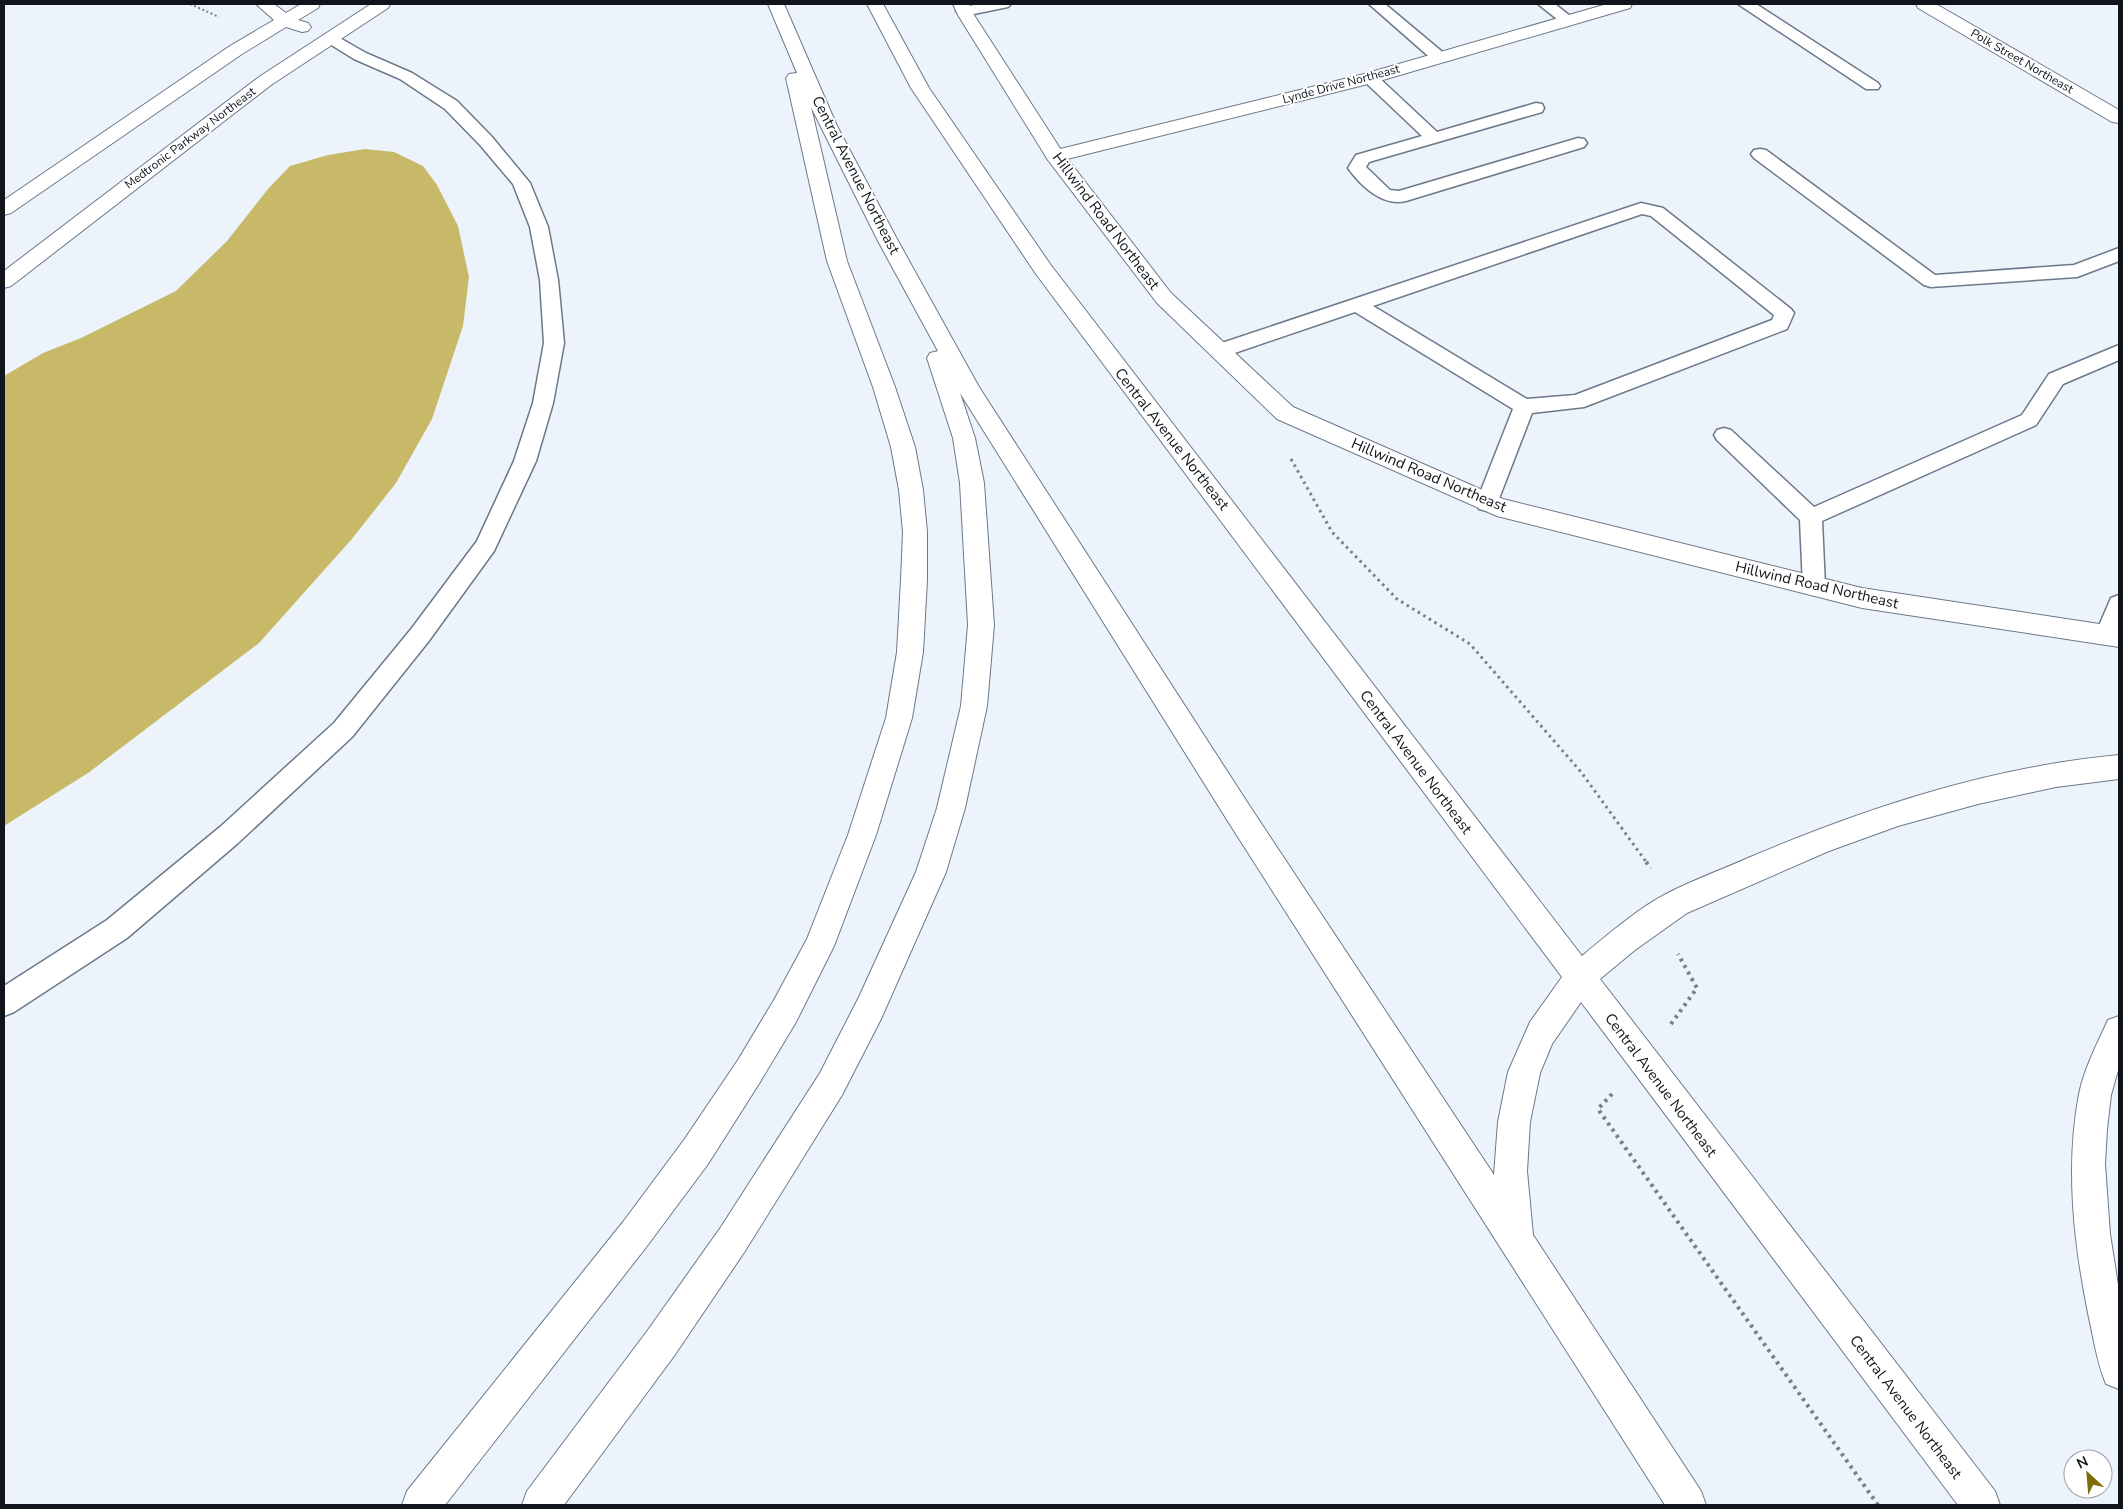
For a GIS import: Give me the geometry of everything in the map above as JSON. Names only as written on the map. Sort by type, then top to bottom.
[{"type":"main road","points":[[264,4],[286,21],[331,38]]},
{"type":"main road","points":[[4,209],[236,50],[312,4]]},
{"type":"main road","name":"Medtronic Parkway Northeast","points":[[4,281],[266,81],[382,4]]},
{"type":"main road","name":"Central Avenue Northeast","points":[[876,4],[920,88],[1043,269],[1579,978],[1981,1505]]},
{"type":"main road","name":"Lynde Drive Northeast","points":[[1055,156],[1370,78],[1624,4]]},
{"type":"main road","name":"Polk Street Northeast","points":[[1924,4],[2119,118]]},
{"type":"main road","name":"Hillwind Road Northeast","points":[[963,7],[1055,156],[1164,298],[1285,413],[1497,507],[1862,598],[2113,636]]},
{"type":"main road","points":[[421,1505],[635,1234],[696,1152],[750,1071],[785,1011],[819,946],[862,835],[899,718],[910,652],[914,580],[915,532],[911,490],[903,447],[884,387],[838,261],[808,143],[780,13]]},
{"type":"main road","name":"Central Avenue Northeast","points":[[780,13],[828,126],[970,390],[1234,806],[1687,1505]]},
{"type":"main road","points":[[541,1505],[661,1343],[733,1239],[831,1084],[870,1008],[931,872],[948,817],[974,706],[981,625],[972,483],[964,438],[919,297]]},
{"type":"main road","points":[[1516,1239],[1510,1171],[1514,1122],[1524,1072],[1541,1033],[1579,978],[1624,940],[1677,903],[1820,840],[1898,813],[1978,792],[2056,775],[2119,767]]},
{"type":"main road","points":[[2119,1031],[2106,1059],[2095,1095],[2090,1152],[2091,1220],[2102,1300],[2119,1371]]},
{"type":"lane","points":[[963,7],[1003,4]]},
{"type":"lane","points":[[1376,4],[1440,58]]},
{"type":"lane","points":[[1545,4],[1567,20]]},
{"type":"lane","points":[[1746,4],[1872,86]]},
{"type":"lane","points":[[4,1002],[117,929],[229,834],[344,730],[420,635],[486,545],[525,461],[543,403],[554,343],[549,280],[539,227],[521,183],[486,141],[451,105],[406,76],[360,56],[331,38]]},
{"type":"lane","points":[[1370,78],[1434,138]]},
{"type":"lane","points":[[1536,108],[1362,159],[1357,168],[1384,194],[1400,197],[1578,143]]},
{"type":"lane","points":[[1760,154],[1931,281],[2078,271],[2119,254]]},
{"type":"lane","points":[[1220,351],[1641,208],[1657,212],[1784,313],[1780,324],[1577,402],[1524,406],[1357,305]]},
{"type":"lane","points":[[1811,517],[2029,420],[2056,379],[2119,352]]},
{"type":"lane","points":[[1487,503],[1524,406]]},
{"type":"lane","points":[[1724,435],[1811,517],[1814,586]]},
{"type":"lane","points":[[2113,636],[2119,604]]},
{"type":"path","points":[[190,4],[221,18]]},
{"type":"shaded area","points":[[365,149],[394,152],[423,166],[437,185],[458,226],[469,277],[463,326],[432,419],[396,483],[351,540],[259,643],[88,773],[4,826],[4,376],[43,353],[81,338],[176,291],[227,241],[268,189],[290,166],[328,155]]}]
